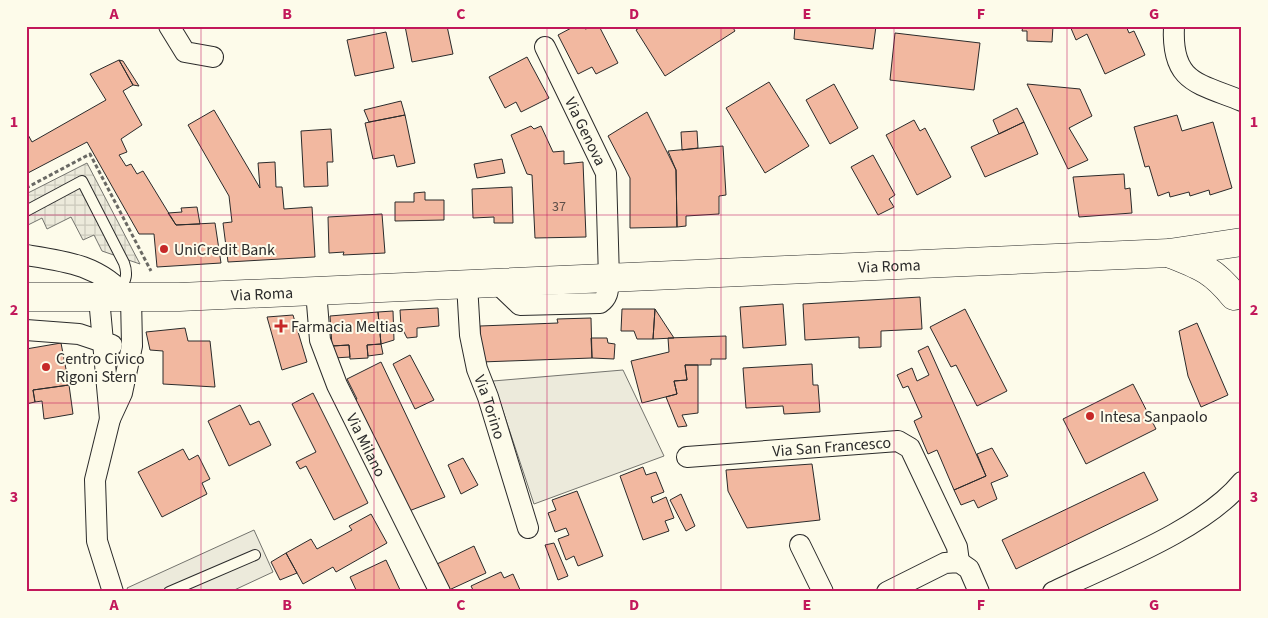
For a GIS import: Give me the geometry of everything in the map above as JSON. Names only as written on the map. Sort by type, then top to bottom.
[{"type":"main road","name":"Via Roma","points":[[26,297],[316,291],[609,279],[1169,253],[1242,242]]},
{"type":"main road","points":[[1238,302],[1230,282],[1232,266],[1242,247]]},
{"type":"main road","name":"Via Roma","points":[[1169,253],[1204,268],[1218,277],[1238,302]]},
{"type":"street","points":[[170,26],[185,52],[212,57]]},
{"type":"street","points":[[1174,26],[1178,66],[1185,76],[1242,101]]},
{"type":"street","name":"Via Genova","points":[[545,47],[606,172],[609,279]]},
{"type":"street","points":[[26,255],[76,263],[100,273],[119,296],[132,346],[122,394],[110,419],[95,480],[97,542],[113,592]]},
{"type":"street","name":"Via Torino","points":[[467,284],[470,335],[477,369],[488,397],[528,528]]},
{"type":"street","name":"Via Milano","points":[[316,291],[320,340],[337,385],[440,592]]},
{"type":"street","points":[[110,419],[103,342],[119,296]]},
{"type":"street","points":[[26,330],[78,334],[103,342],[132,346]]},
{"type":"street","name":"Via San Francesco","points":[[687,457],[898,441],[904,443],[910,448],[957,548],[959,562],[968,570],[979,592]]},
{"type":"street","points":[[1053,592],[1182,529],[1226,499],[1242,482]]},
{"type":"street","points":[[800,545],[823,592]]},
{"type":"street","points":[[887,592],[945,564],[959,562]]},
{"type":"lane","points":[[26,212],[82,181],[127,271],[126,281],[119,296]]},
{"type":"lane","points":[[169,592],[255,555]]},
{"type":"shaded area","points":[[87,163],[140,264],[102,251],[94,235],[83,240],[71,217],[47,229],[42,218],[26,226],[26,194]]},
{"type":"shaded area","points":[[623,370],[664,456],[534,504],[493,381]]},
{"type":"shaded area","points":[[254,530],[273,572],[230,592],[129,592],[127,588]]},
{"type":"building","points":[[405,26],[447,26],[453,54],[412,62]]},
{"type":"building","points":[[575,26],[584,26],[585,29],[599,26],[618,63],[596,74],[592,67],[578,74],[558,35]]},
{"type":"building","points":[[642,26],[732,26],[735,31],[665,76],[636,30]]},
{"type":"building","points":[[795,26],[876,26],[873,49],[794,39]]},
{"type":"building","points":[[1023,26],[1053,26],[1052,42],[1027,41],[1027,31],[1022,31]]},
{"type":"building","points":[[1070,26],[1126,26],[1129,33],[1134,31],[1145,55],[1105,74],[1087,34],[1076,40]]},
{"type":"building","points":[[386,32],[394,68],[355,76],[347,40]]},
{"type":"building","points":[[895,33],[980,43],[974,90],[890,80]]},
{"type":"building","points":[[527,57],[549,98],[521,112],[516,102],[505,108],[489,77]]},
{"type":"building","points":[[119,60],[133,85],[123,91],[142,125],[121,139],[127,152],[119,155],[126,166],[131,164],[137,174],[143,171],[176,225],[215,223],[221,263],[157,267],[154,234],[139,234],[87,142],[26,174],[26,131],[32,142],[106,100],[90,74]]},
{"type":"building","points":[[119,60],[123,61],[139,86],[133,85]]},
{"type":"building","points":[[769,82],[809,146],[765,173],[726,108]]},
{"type":"building","points":[[834,84],[858,128],[830,144],[806,100]]},
{"type":"building","points":[[1027,84],[1080,89],[1092,116],[1069,128],[1088,160],[1068,169]]},
{"type":"building","points":[[401,101],[405,115],[369,122],[364,110]]},
{"type":"building","points":[[1017,108],[1024,122],[999,134],[993,120]]},
{"type":"building","points":[[214,110],[260,188],[258,163],[275,162],[276,187],[282,187],[284,209],[312,207],[315,257],[228,262],[223,223],[232,222],[229,196],[188,125]]},
{"type":"building","points":[[647,112],[676,170],[677,227],[630,228],[630,178],[608,136]]},
{"type":"building","points":[[405,115],[415,163],[397,167],[394,155],[373,159],[365,123]]},
{"type":"building","points":[[1177,115],[1182,131],[1213,122],[1232,188],[1210,195],[1209,190],[1190,196],[1189,192],[1170,197],[1169,192],[1158,196],[1149,166],[1145,167],[1134,127]]},
{"type":"building","points":[[914,120],[920,131],[925,128],[951,177],[917,195],[886,135]]},
{"type":"building","points":[[1024,122],[1038,154],[985,177],[971,147]]},
{"type":"building","points":[[531,126],[534,129],[541,126],[553,152],[564,151],[564,164],[583,162],[586,237],[535,238],[532,175],[527,174],[511,135]]},
{"type":"building","points":[[331,129],[333,162],[327,162],[328,186],[304,187],[301,131]]},
{"type":"building","points":[[697,131],[698,148],[682,150],[681,132]]},
{"type":"building","points":[[723,146],[726,195],[719,196],[719,214],[686,216],[686,226],[677,227],[676,170],[668,151]]},
{"type":"building","points":[[873,155],[895,195],[889,199],[894,207],[878,215],[851,167]]},
{"type":"building","points":[[502,159],[505,173],[477,178],[474,164]]},
{"type":"building","points":[[1124,174],[1125,189],[1130,188],[1132,213],[1079,217],[1073,177]]},
{"type":"building","points":[[512,187],[513,223],[494,223],[494,217],[473,218],[472,189]]},
{"type":"building","points":[[425,192],[425,200],[444,200],[444,220],[395,221],[395,202],[414,202],[414,193]]},
{"type":"building","points":[[197,207],[200,224],[176,225],[168,213],[182,212],[181,208]]},
{"type":"building","points":[[382,214],[385,253],[343,255],[344,252],[329,253],[328,217]]},
{"type":"building","points":[[920,297],[922,329],[881,331],[881,347],[859,348],[859,337],[805,340],[803,304]]},
{"type":"building","points":[[783,304],[786,345],[743,348],[740,307]]},
{"type":"building","points":[[438,308],[439,326],[417,328],[417,337],[407,338],[401,326],[400,310]]},
{"type":"building","points":[[622,309],[655,309],[653,339],[637,339],[634,331],[621,331]]},
{"type":"building","points":[[655,309],[674,338],[653,339]]},
{"type":"building","points":[[965,309],[1007,391],[977,406],[956,365],[951,367],[930,327]]},
{"type":"building","points":[[393,311],[394,340],[381,344],[378,312]]},
{"type":"building","points":[[378,312],[381,344],[367,345],[368,358],[350,359],[349,345],[332,346],[330,316]]},
{"type":"building","points":[[293,315],[307,362],[282,370],[267,317]]},
{"type":"building","points":[[591,318],[592,358],[481,362],[480,326],[558,323],[557,319]]},
{"type":"building","points":[[1197,323],[1228,395],[1201,407],[1188,376],[1179,331]]},
{"type":"building","points":[[185,328],[188,341],[210,341],[215,387],[163,384],[163,351],[150,350],[146,332]]},
{"type":"building","points":[[726,336],[726,359],[711,359],[711,365],[685,365],[687,380],[674,381],[677,394],[642,403],[631,361],[669,352],[668,338]]},
{"type":"building","points":[[591,338],[607,338],[608,343],[615,344],[614,359],[592,358]]},
{"type":"building","name":"Centro Civico Rigoni Stern","points":[[61,343],[69,385],[33,390],[35,402],[26,404],[26,349]]},
{"type":"building","points":[[381,344],[383,354],[368,356],[367,345]]},
{"type":"building","points":[[349,345],[350,357],[334,358],[332,346]]},
{"type":"building","points":[[928,346],[986,476],[954,490],[937,450],[928,454],[914,421],[922,417],[908,386],[903,388],[897,375],[912,368],[917,381],[929,375],[918,351]]},
{"type":"building","points":[[410,355],[434,400],[415,409],[393,364]]},
{"type":"building","points":[[381,362],[445,497],[409,511],[352,402],[357,399],[347,379]]},
{"type":"building","points":[[812,364],[813,385],[818,385],[820,412],[784,414],[783,406],[746,408],[743,368]]},
{"type":"building","points":[[685,365],[698,365],[698,413],[682,415],[687,426],[678,427],[666,397],[677,394],[674,381],[687,380]]},
{"type":"building","points":[[1133,384],[1156,429],[1086,464],[1063,419]]},
{"type":"building","points":[[69,385],[73,414],[44,419],[42,401],[35,402],[33,390]]},
{"type":"building","points":[[313,393],[368,503],[334,520],[306,466],[300,469],[296,462],[316,452],[292,404]]},
{"type":"building","points":[[240,405],[250,425],[259,421],[271,445],[229,466],[208,421]]},
{"type":"building","points":[[992,448],[1008,476],[991,483],[997,499],[978,508],[974,500],[961,505],[954,490],[986,476],[977,454]]},
{"type":"building","points":[[183,449],[189,460],[198,455],[210,479],[202,483],[207,494],[162,517],[138,472]]},
{"type":"building","points":[[463,458],[478,485],[461,494],[448,465]]},
{"type":"building","points":[[812,464],[820,520],[747,528],[728,491],[726,470]]},
{"type":"building","points":[[643,467],[646,475],[656,472],[664,492],[651,497],[653,503],[666,497],[674,518],[665,521],[669,531],[643,540],[620,476]]},
{"type":"building","points":[[1144,472],[1158,500],[1016,569],[1002,540]]},
{"type":"building","points":[[577,491],[603,556],[578,566],[574,556],[566,560],[558,539],[569,535],[566,528],[555,532],[548,513],[556,510],[552,500]]},
{"type":"building","points":[[681,494],[695,526],[686,531],[670,500]]},
{"type":"building","points":[[371,514],[387,543],[336,572],[333,567],[303,584],[286,553],[311,539],[317,549],[352,530],[349,526]]},
{"type":"building","points":[[554,543],[568,576],[558,580],[545,545]]},
{"type":"building","points":[[474,546],[486,573],[449,590],[437,564]]},
{"type":"building","points":[[286,553],[297,573],[280,580],[271,562]]},
{"type":"building","points":[[386,560],[401,592],[357,592],[350,577]]},
{"type":"building","points":[[501,572],[504,578],[513,574],[521,592],[474,592],[471,586]]},
{"type":"place","name":"UniCredit Bank","points":[[164,249]]},
{"type":"place","name":"Farmacia Meltias","points":[[281,326]]},
{"type":"place","name":"Centro Civico Rigoni Stern","points":[[46,367]]},
{"type":"place","name":"Intesa Sanpaolo","points":[[1090,416]]}]
